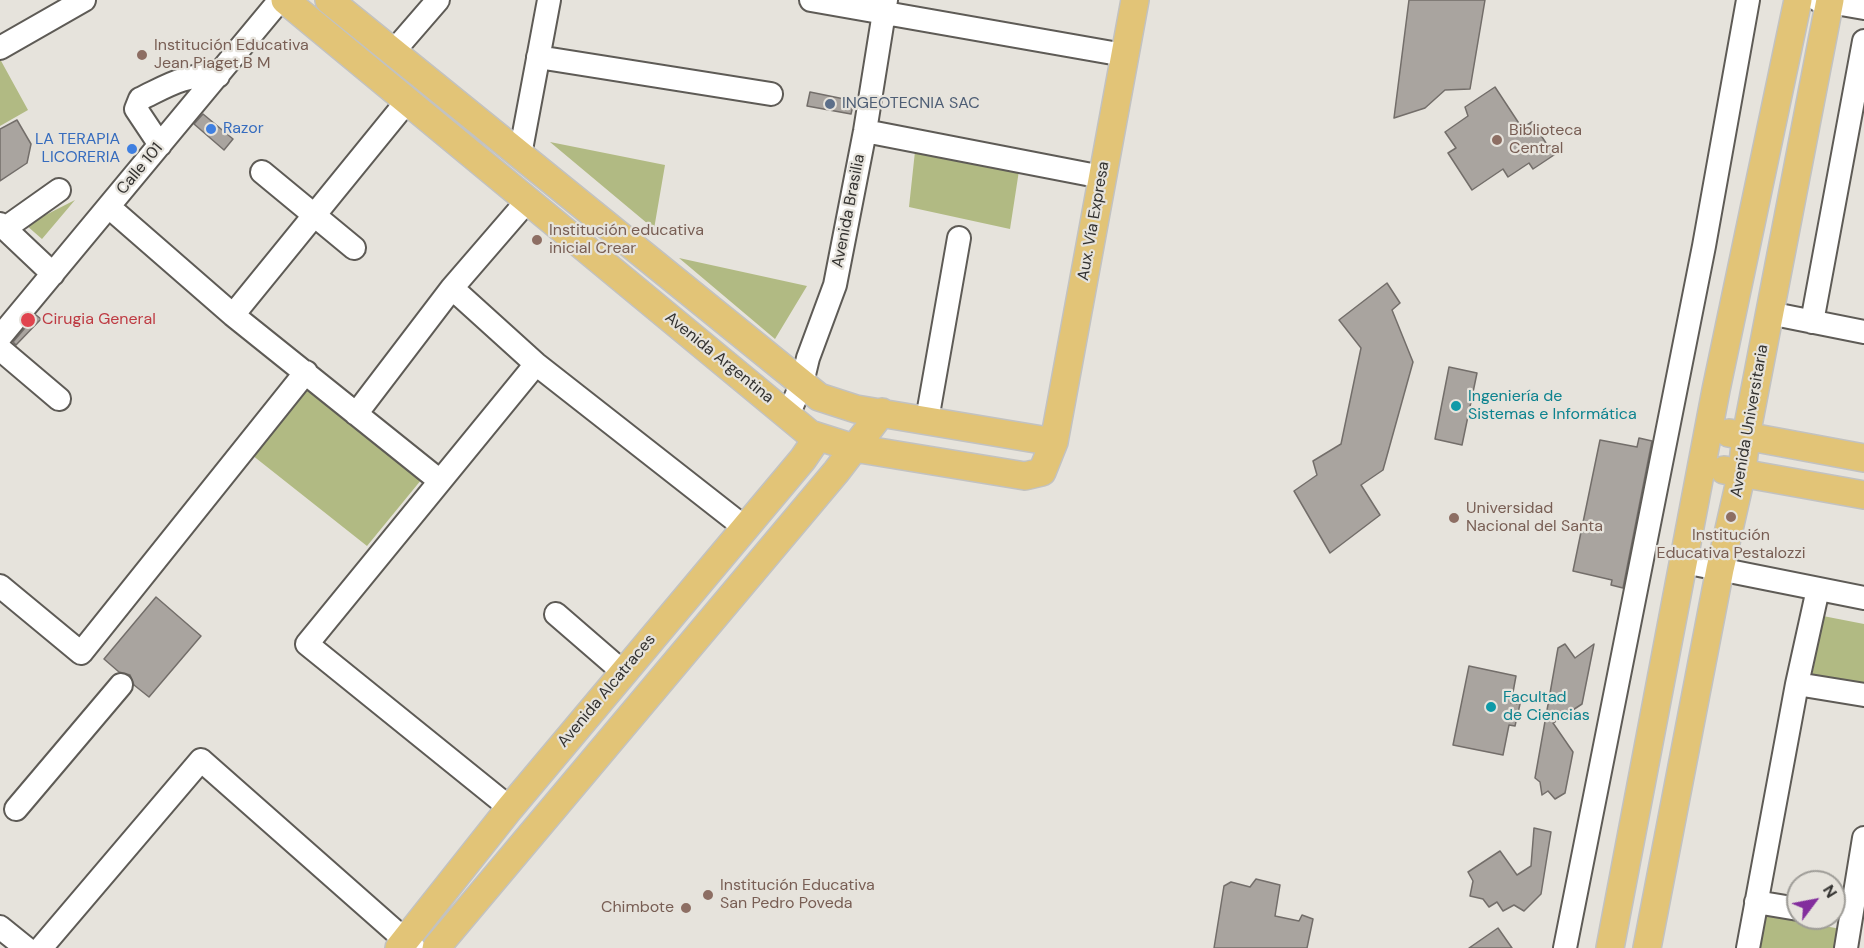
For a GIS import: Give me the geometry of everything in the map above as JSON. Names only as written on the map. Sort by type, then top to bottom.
[{"type":"main road","name":"Aux. Vía Expresa","points":[[1054,442],[1135,0]]},
{"type":"main road","points":[[1610,948],[1702,467],[1798,0]]},
{"type":"main road","name":"Avenida Argentina","points":[[288,1],[810,434],[854,448],[1025,476],[1042,472],[1054,442]]},
{"type":"main road","name":"Avenida Universitaria","points":[[1647,948],[1720,569],[1742,472],[1746,436],[1826,1]]},
{"type":"main road","name":"Avenida Argentina","points":[[334,2],[811,390]]},
{"type":"main road","points":[[811,390],[856,409],[1054,442]]},
{"type":"main road","points":[[436,948],[882,412]]},
{"type":"main road","points":[[1710,429],[1864,458]]},
{"type":"main road","name":"Avenida Alcatraces","points":[[406,946],[510,808],[803,459],[818,437]]},
{"type":"main road","points":[[1702,467],[1742,472],[1864,495]]},
{"type":"street","points":[[0,48],[84,0]]},
{"type":"street","points":[[359,60],[384,44],[438,0]]},
{"type":"street","points":[[520,155],[549,0]]},
{"type":"street","points":[[811,0],[884,7],[1124,55]]},
{"type":"street","points":[[1565,948],[1704,246],[1748,0]]},
{"type":"street","name":"Calle 101","points":[[0,337],[218,76],[288,1]]},
{"type":"street","points":[[1826,1],[1864,9]]},
{"type":"street","name":"Avenida Brasilia","points":[[788,415],[811,390],[808,358],[835,285],[865,131],[884,7]]},
{"type":"street","points":[[1812,322],[1864,41]]},
{"type":"street","points":[[538,57],[771,94]]},
{"type":"street","points":[[160,146],[138,113],[136,104],[180,78],[199,75],[218,76]]},
{"type":"street","points":[[233,315],[408,100]]},
{"type":"street","points":[[865,131],[1102,177]]},
{"type":"street","points":[[262,171],[354,248]]},
{"type":"street","points":[[53,274],[2,227],[59,190]]},
{"type":"street","points":[[356,414],[452,288],[528,200]]},
{"type":"street","points":[[109,207],[233,315],[440,481]]},
{"type":"street","points":[[927,420],[959,238]]},
{"type":"street","points":[[452,288],[536,364],[744,527]]},
{"type":"street","points":[[1769,313],[1864,332]]},
{"type":"street","points":[[0,349],[59,399]]},
{"type":"street","points":[[510,808],[307,644],[536,364]]},
{"type":"street","points":[[1,589],[81,652],[306,372]]},
{"type":"street","points":[[1684,562],[1864,598]]},
{"type":"street","points":[[1748,948],[1797,684],[1818,589]]},
{"type":"street","points":[[556,614],[623,672]]},
{"type":"street","points":[[1797,684],[1864,695]]},
{"type":"street","points":[[16,809],[121,685]]},
{"type":"street","points":[[41,948],[201,760],[406,946]]},
{"type":"street","points":[[1846,948],[1849,917],[1864,838]]},
{"type":"street","points":[[1756,902],[1786,907]]},
{"type":"street","points":[[0,927],[26,948]]},
{"type":"green space","points":[[0,59],[28,110],[0,126]]},
{"type":"green space","points":[[550,142],[665,165],[654,229]]},
{"type":"green space","points":[[916,142],[1020,164],[1010,229],[909,207]]},
{"type":"green space","points":[[75,200],[42,239],[26,225]]},
{"type":"green space","points":[[679,258],[807,286],[775,339]]},
{"type":"green space","points":[[310,384],[426,474],[367,546],[252,455]]},
{"type":"green space","points":[[1823,616],[1864,624],[1864,686],[1812,676]]},
{"type":"green space","points":[[1764,915],[1786,919],[1786,930],[1841,930],[1838,948],[1758,948]]},
{"type":"building","points":[[1409,0],[1485,0],[1470,89],[1445,90],[1425,108],[1394,118]]},
{"type":"building","name":"Biblioteca Central","points":[[1495,87],[1522,128],[1532,122],[1554,155],[1533,169],[1529,163],[1508,177],[1503,169],[1472,190],[1448,153],[1456,148],[1445,132],[1468,116],[1465,107]]},
{"type":"building","name":"INGEOTECNIA SAC","points":[[810,92],[854,101],[851,114],[807,106]]},
{"type":"building","name":"Razor","points":[[203,114],[233,139],[224,150],[194,124]]},
{"type":"building","points":[[17,120],[31,144],[27,163],[0,181],[0,129]]},
{"type":"building","points":[[1387,283],[1400,303],[1392,310],[1413,362],[1383,470],[1361,485],[1380,515],[1330,553],[1294,491],[1317,475],[1313,461],[1341,444],[1361,348],[1339,320]]},
{"type":"building","points":[[36,315],[41,319],[16,345],[13,342]]},
{"type":"building","name":"Ingeniería de Sistemas e Informática","points":[[1449,367],[1477,373],[1462,445],[1435,439]]},
{"type":"building","points":[[1639,438],[1652,441],[1623,588],[1611,585],[1612,580],[1573,571],[1600,440],[1637,447]]},
{"type":"building","points":[[156,597],[201,636],[149,697],[134,685],[130,675],[119,672],[104,659]]},
{"type":"building","points":[[1565,644],[1575,658],[1594,644],[1582,704],[1553,723],[1573,752],[1565,793],[1555,799],[1548,791],[1542,795],[1540,782],[1535,778],[1558,648]]},
{"type":"building","name":"Facultad de Ciencias","points":[[1469,666],[1516,676],[1511,703],[1520,704],[1515,726],[1509,725],[1503,755],[1453,745]]},
{"type":"building","points":[[1534,828],[1551,832],[1541,894],[1524,911],[1514,905],[1503,911],[1497,902],[1489,907],[1483,899],[1470,896],[1473,881],[1468,872],[1500,851],[1517,875],[1531,866]]},
{"type":"building","points":[[1256,879],[1280,885],[1275,916],[1299,921],[1302,915],[1313,919],[1307,948],[1214,948],[1224,886],[1231,882],[1250,887]]},
{"type":"building","points":[[1498,928],[1512,948],[1469,948]]},
{"type":"place","name":"Institución Educativa Jean Piaget B M","points":[[142,55]]},
{"type":"place","name":"INGEOTECNIA SAC","points":[[830,104]]},
{"type":"place","name":"Razor","points":[[211,129]]},
{"type":"place","name":"Biblioteca Central","points":[[1497,140]]},
{"type":"place","name":"LA TERAPIA LICORERIA","points":[[132,149]]},
{"type":"place","name":"Institución educativa inicial Crear","points":[[537,240]]},
{"type":"place","name":"Cirugia General","points":[[28,320]]},
{"type":"place","name":"Ingeniería de Sistemas e Informática","points":[[1456,406]]},
{"type":"place","name":"Institución Educativa Pestalozzi","points":[[1731,517]]},
{"type":"place","name":"Universidad Nacional del Santa","points":[[1454,518]]},
{"type":"place","name":"Facultad de Ciencias","points":[[1491,707]]},
{"type":"place","name":"Institución Educativa San Pedro Poveda","points":[[708,895]]},
{"type":"place","name":"Chimbote","points":[[686,908]]}]
